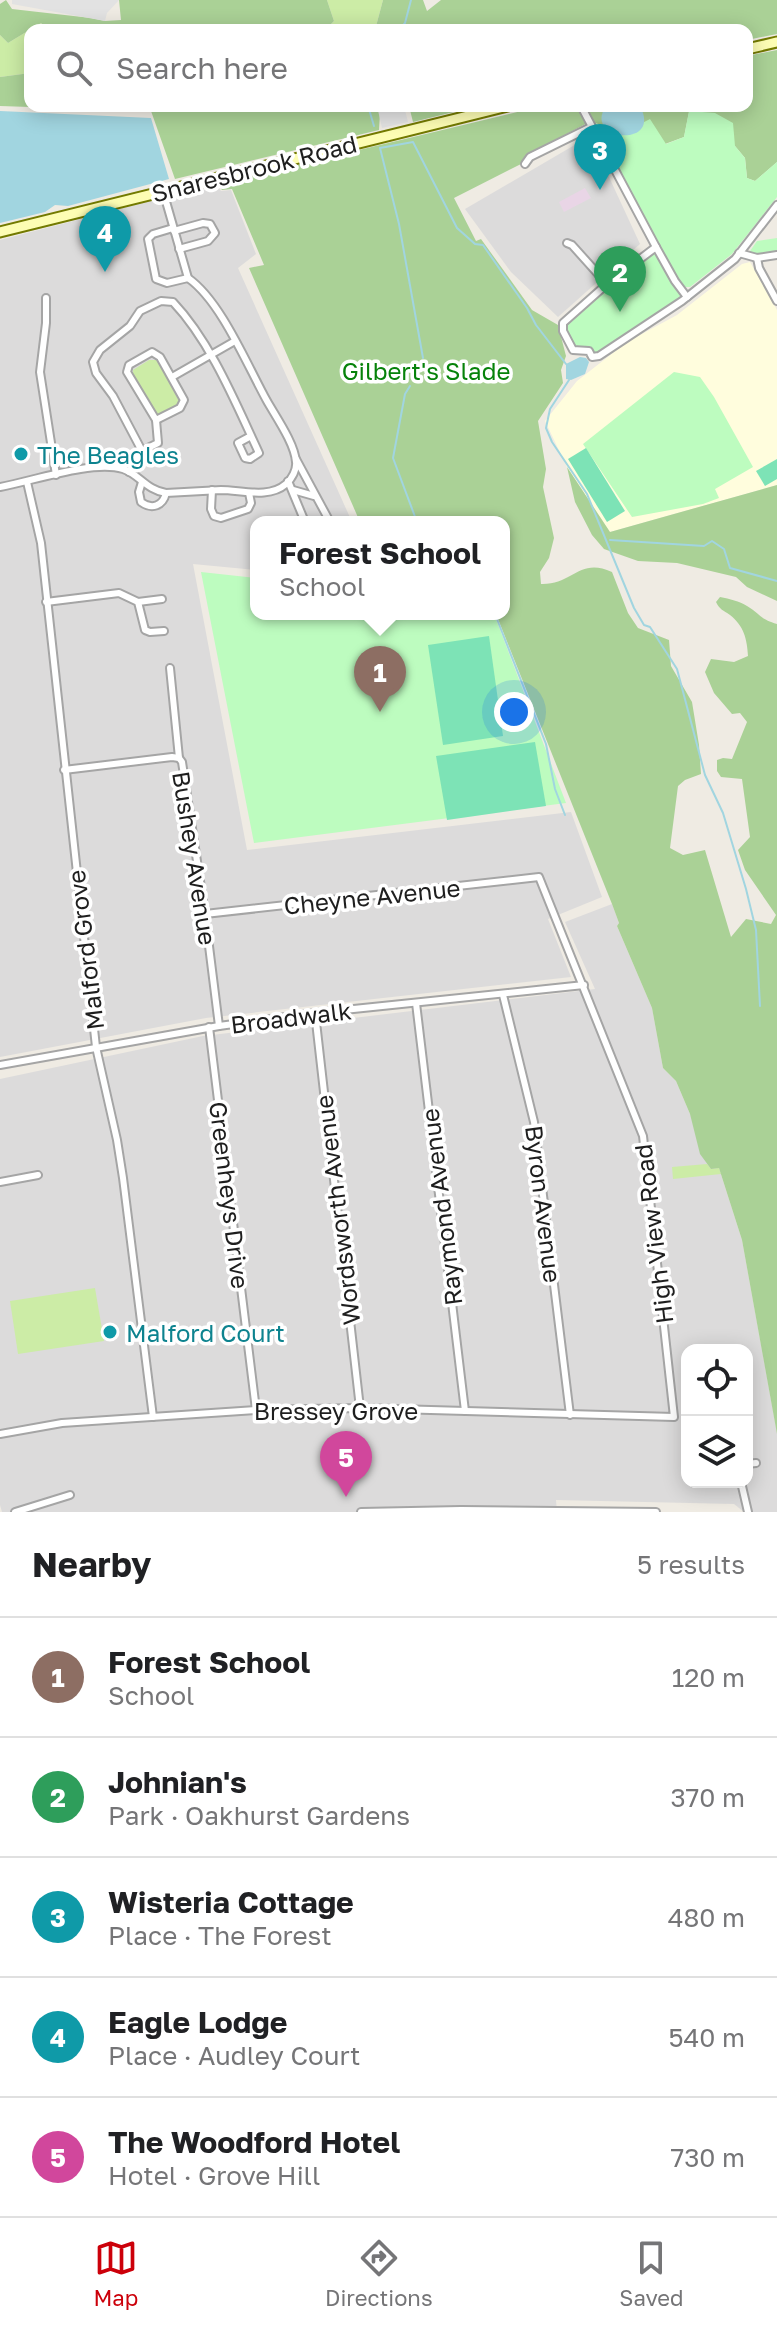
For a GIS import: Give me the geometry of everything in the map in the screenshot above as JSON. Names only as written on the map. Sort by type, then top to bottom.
[{"type":"street","points":[[753,48],[777,42]]},
{"type":"street","name":"Snaresbrook Road","points":[[0,232],[484,112]]},
{"type":"street","points":[[584,112],[656,247],[687,297]]},
{"type":"street","points":[[525,164],[530,157],[591,127]]},
{"type":"street","points":[[163,191],[188,278],[199,286],[235,341],[326,516]]},
{"type":"street","points":[[656,247],[563,323],[568,344],[573,350],[589,351],[592,357],[599,356],[687,297],[739,253],[777,205]]},
{"type":"street","points":[[179,249],[208,241],[214,235],[214,229],[210,224],[203,223],[153,234],[148,239],[156,279],[167,283],[188,278]]},
{"type":"street","points":[[567,243],[607,284]]},
{"type":"street","points":[[739,253],[757,258],[777,255]]},
{"type":"street","points":[[757,258],[759,268],[777,301]]},
{"type":"street","points":[[46,298],[40,372],[56,475]]},
{"type":"street","points":[[142,451],[113,396],[96,373],[93,362],[100,350],[130,326],[140,311],[161,301],[173,302],[188,318],[210,354],[251,436]]},
{"type":"street","points":[[172,377],[235,341]]},
{"type":"street","points":[[129,472],[142,451],[158,443],[156,420],[127,372],[127,368],[152,352],[160,357],[183,396],[183,404],[156,420]]},
{"type":"street","points":[[0,487],[90,467],[121,468],[155,491],[166,493],[235,490],[249,493],[275,490],[288,481],[295,470],[296,459]]},
{"type":"street","points":[[288,481],[303,516]]},
{"type":"street","name":"Malford Grove","points":[[27,482],[41,543],[96,1047],[123,1178],[153,1417]]},
{"type":"street","points":[[142,482],[139,492],[141,502],[146,506],[159,505],[166,493]]},
{"type":"street","points":[[212,490],[211,509],[214,516],[221,518],[248,509],[251,503],[249,493]]},
{"type":"street","points":[[293,490],[314,496]]},
{"type":"street","points":[[46,602],[119,593],[138,602],[162,599]]},
{"type":"street","points":[[138,602],[145,630],[164,631]]},
{"type":"street","points":[[170,668],[179,758]]},
{"type":"street","name":"Bushey Avenue","points":[[64,770],[179,758],[182,762],[219,1026]]},
{"type":"street","name":"Cheyne Avenue","points":[[205,914],[539,877]]},
{"type":"street","name":"High View Road","points":[[539,877],[643,1136],[674,1417]]},
{"type":"street","name":"Broadwalk","points":[[0,1065],[209,1027],[584,985]]},
{"type":"street","name":"Byron Avenue","points":[[503,995],[534,1122],[570,1415]]},
{"type":"street","name":"Raymond Avenue","points":[[416,1003],[465,1411]]},
{"type":"street","name":"Wordsworth Avenue","points":[[315,1013],[360,1408]]},
{"type":"street","name":"Greenheys Drive","points":[[209,1027],[256,1410]]},
{"type":"street","points":[[0,1182],[38,1175]]},
{"type":"street","name":"Bressey Grove","points":[[0,1434],[62,1423],[256,1410],[360,1408],[674,1417]]},
{"type":"street","points":[[742,1488],[747,1512]]},
{"type":"street","points":[[15,1512],[70,1495]]},
{"type":"street","points":[[361,1512],[656,1512]]},
{"type":"shaded area","points":[[12,0],[119,0],[107,13],[105,21],[12,4]]},
{"type":"shaded area","points":[[378,112],[406,112],[408,122],[382,128]]},
{"type":"shaded area","points":[[590,136],[640,244],[558,317],[511,272],[465,209]]},
{"type":"shaded area","points":[[216,184],[221,191],[231,190],[256,254],[238,268],[349,516],[250,516],[250,569],[193,564],[247,850],[571,812],[602,897],[548,919],[571,977],[206,1018],[0,1057],[0,240]]},
{"type":"shaded area","points":[[585,188],[591,198],[564,212],[559,202]]},
{"type":"shaded area","points":[[750,262],[777,310],[777,485],[610,532],[567,467],[545,421],[577,381],[627,342],[677,315],[742,264]]},
{"type":"shaded area","points":[[612,904],[619,923],[617,926],[652,1008],[663,1068],[676,1081],[719,1168],[742,1240],[777,1433],[777,1512],[744,1512],[734,1504],[556,1500],[557,1512],[2,1512],[0,1079],[203,1036],[595,989],[565,922]]},
{"type":"green space","points":[[6,0],[12,9],[105,21],[121,20],[119,0],[327,0],[334,21],[331,24],[24,24],[24,33],[8,43],[0,35],[0,4]]},
{"type":"green space","points":[[327,0],[383,0],[377,24],[331,24],[334,21]]},
{"type":"green space","points":[[383,0],[423,0],[427,11],[441,0],[777,0],[777,34],[753,39],[753,24],[377,24]]},
{"type":"green space","points":[[24,33],[24,74],[0,77],[0,35],[8,43]]},
{"type":"green space","name":"Gilbert's Slade","points":[[777,50],[777,162],[755,181],[747,178],[745,158],[735,146],[689,112],[753,112],[753,55]]},
{"type":"green space","points":[[24,74],[24,107],[0,106],[0,77]]},
{"type":"green space","points":[[151,112],[380,113],[379,130],[175,179]]},
{"type":"green space","points":[[410,112],[454,112],[413,122]]},
{"type":"green space","name":"Gilbert's Slade","points":[[517,112],[689,112],[684,137],[665,144],[621,134],[591,121],[527,155],[521,164],[454,198],[476,241],[481,239],[532,310],[558,325],[566,356],[561,370],[563,383],[538,421],[546,469],[543,487],[554,538],[549,558],[540,572],[541,584],[561,580],[583,569],[601,568],[612,572],[628,613],[638,628],[669,640],[671,666],[692,702],[701,774],[678,786],[670,848],[683,855],[705,850],[731,937],[746,919],[771,924],[776,915],[745,870],[738,850],[750,837],[742,779],[721,777],[717,771],[717,760],[732,759],[747,722],[740,713],[732,714],[714,693],[705,672],[711,659],[734,662],[748,656],[742,628],[716,602],[720,597],[738,601],[777,624],[777,1434],[742,1240],[719,1168],[711,1169],[700,1154],[690,1114],[676,1081],[663,1068],[652,1008],[498,620],[510,620],[510,516],[357,516],[249,268],[264,265],[232,189],[222,190],[218,184]]},
{"type":"green space","points":[[689,112],[715,113],[733,123],[735,146],[745,158],[747,178],[755,181],[777,162],[777,197],[732,254],[690,287],[683,287],[678,282],[591,121],[621,134],[650,119],[666,144],[684,137]]},
{"type":"green space","points":[[777,238],[777,251],[748,254],[757,241]]},
{"type":"green space","points":[[656,247],[687,297],[592,357],[589,351],[573,350],[563,323]]},
{"type":"green space","points":[[149,360],[157,360],[179,401],[177,406],[163,415],[157,415],[133,377],[133,370]]},
{"type":"green space","points":[[674,372],[700,377],[753,467],[715,489],[719,498],[703,504],[632,517],[583,444]]},
{"type":"green space","points":[[586,448],[625,511],[607,522],[568,459]]},
{"type":"green space","points":[[777,459],[777,479],[765,486],[756,471]]},
{"type":"green space","points":[[567,467],[610,532],[777,485],[777,601],[747,587],[736,577],[677,563],[638,561],[604,549],[592,535],[575,502]]},
{"type":"green space","points":[[201,572],[250,577],[250,620],[496,620],[566,803],[254,843]]},
{"type":"green space","points":[[489,636],[503,736],[443,745],[428,645]]},
{"type":"green space","points":[[535,742],[546,806],[447,820],[436,756]]},
{"type":"green space","points":[[707,1164],[711,1169],[719,1168],[721,1174],[673,1179],[672,1167]]},
{"type":"green space","points":[[95,1288],[104,1341],[18,1354],[10,1301]]},
{"type":"water","points":[[0,111],[151,118],[169,179],[68,206],[55,205],[45,212],[0,223]]},
{"type":"water","points":[[604,112],[642,112],[644,120],[641,129],[623,135],[612,133],[604,127]]},
{"type":"water","points":[[580,357],[589,362],[585,374],[566,379],[566,364]]},
{"type":"waterway","points":[[404,24],[411,0]]},
{"type":"waterway","points":[[370,112],[374,126]]},
{"type":"waterway","points":[[423,358],[399,224],[380,148],[413,142],[457,228],[475,244],[483,245],[566,364]]},
{"type":"waterway","points":[[569,380],[550,409],[546,428],[587,494],[634,608],[677,669],[705,775],[723,813],[746,889],[756,930],[760,1006]]},
{"type":"waterway","points":[[410,386],[405,394],[393,458],[415,516]]},
{"type":"waterway","points":[[610,540],[704,546],[712,541],[724,549],[730,568],[777,581]]},
{"type":"waterway","points":[[497,620],[546,744],[555,789],[565,815]]},
{"type":"place","name":"Wisteria Cottage","points":[[600,190]]},
{"type":"place","name":"Eagle Lodge","points":[[105,272]]},
{"type":"place","name":"Johnian's","points":[[620,312]]},
{"type":"place","name":"The Beagles","points":[[21,454]]},
{"type":"place","name":"Forest School","points":[[380,712]]},
{"type":"place","name":"Malford Court","points":[[110,1332]]},
{"type":"place","name":"The Woodford Hotel","points":[[346,1497]]}]
